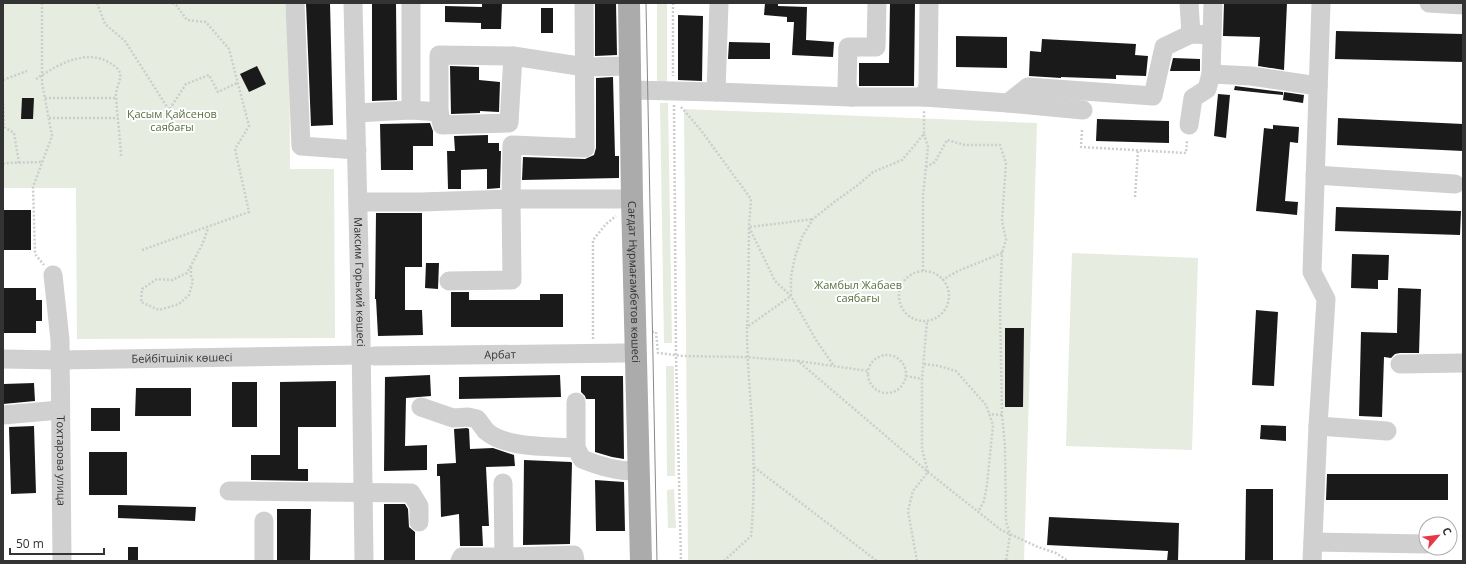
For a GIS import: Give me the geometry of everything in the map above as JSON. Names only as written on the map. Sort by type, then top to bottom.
[{"type":"main road","name":"Сағдат Нұрмағамбетов көшесі","points":[[629,3],[631,90],[627,205],[641,561]]},
{"type":"street","points":[[295,3],[301,146],[357,150]]},
{"type":"street","name":"Максим Горький көшесі","points":[[353,3],[358,202],[368,355],[363,493],[364,561]]},
{"type":"street","points":[[411,3],[411,110]]},
{"type":"street","points":[[449,281],[512,280],[512,145],[585,148],[584,3]]},
{"type":"street","points":[[716,92],[719,3]]},
{"type":"street","points":[[851,97],[848,85],[848,47],[876,47],[878,3]]},
{"type":"street","points":[[924,97],[928,86],[929,3]]},
{"type":"street","points":[[1190,3],[1191,34]]},
{"type":"street","points":[[1189,125],[1193,98],[1207,89],[1211,74],[1213,3]]},
{"type":"street","points":[[1312,561],[1318,426],[1326,299],[1312,272],[1321,3]]},
{"type":"street","points":[[1429,3],[1463,5]]},
{"type":"street","points":[[1008,103],[1028,87],[1153,96],[1164,47],[1191,34],[1212,35]]},
{"type":"street","points":[[513,56],[509,123],[442,126],[440,112],[439,55],[513,56],[585,67],[630,66]]},
{"type":"street","points":[[1211,74],[1251,76],[1318,86]]},
{"type":"street","points":[[631,90],[674,95],[716,92],[851,97],[924,97],[1083,110]]},
{"type":"street","points":[[356,113],[411,110],[440,112]]},
{"type":"street","points":[[1315,175],[1455,184]]},
{"type":"street","points":[[358,202],[420,202],[511,199],[627,205]]},
{"type":"street","name":"Тохтарова улица","points":[[53,276],[60,340],[62,561]]},
{"type":"street","name":"Арбат","points":[[368,355],[625,353]]},
{"type":"street","name":"Бейбітшілік көшесі","points":[[3,359],[60,360],[368,355]]},
{"type":"street","points":[[1400,364],[1463,363]]},
{"type":"street","points":[[576,402],[576,448],[582,459],[627,472],[638,471]]},
{"type":"street","points":[[421,406],[453,418],[468,417],[477,419],[487,432],[503,441],[519,445],[576,448]]},
{"type":"street","points":[[3,415],[60,410]]},
{"type":"street","points":[[1318,426],[1387,431]]},
{"type":"street","points":[[503,483],[504,556]]},
{"type":"street","points":[[229,491],[411,493],[419,506],[419,522]]},
{"type":"street","points":[[264,521],[264,561]]},
{"type":"street","points":[[1313,542],[1418,544]]},
{"type":"street","points":[[460,561],[462,557],[574,555],[575,561]]},
{"type":"path","points":[[42,3],[42,83],[52,136],[33,187],[35,254],[53,276]]},
{"type":"path","points":[[97,3],[104,24],[125,41],[169,110],[186,84],[209,75],[218,92],[238,83]]},
{"type":"path","points":[[142,250],[208,228],[249,212],[235,149],[249,126],[229,49],[206,22],[187,20],[176,5],[172,3]]},
{"type":"path","points":[[673,3],[676,355],[681,561]]},
{"type":"path","points":[[36,79],[52,68],[72,60],[94,58],[106,61],[119,70],[121,76],[116,93],[121,156]]},
{"type":"path","points":[[3,80],[27,71]]},
{"type":"path","points":[[674,95],[752,199],[748,227],[747,327],[747,357],[754,467],[752,536],[724,561]]},
{"type":"path","points":[[923,271],[923,195],[928,147],[924,134],[924,97]]},
{"type":"path","points":[[45,98],[117,98]]},
{"type":"path","points":[[3,99],[4,127],[14,133],[19,163]]},
{"type":"path","points":[[49,118],[118,118]]},
{"type":"path","points":[[1082,130],[1081,147],[1186,153],[1189,125]]},
{"type":"path","points":[[791,296],[791,276],[795,257],[802,236],[813,219],[873,172],[902,160],[924,134]]},
{"type":"path","points":[[926,167],[935,162],[947,140],[965,145],[1000,145],[1006,163],[1002,221],[1006,240],[1002,253],[1000,304],[1006,522],[1010,534],[1006,561]]},
{"type":"path","points":[[1135,197],[1138,150]]},
{"type":"path","points":[[3,164],[42,162]]},
{"type":"path","points":[[594,353],[593,240],[606,224],[627,205]]},
{"type":"path","points":[[748,227],[813,219]]},
{"type":"path","points":[[748,227],[775,280],[791,296],[816,340],[834,366]]},
{"type":"path","points":[[191,267],[191,276],[193,281],[189,295],[179,304],[159,310],[141,302],[142,289],[146,285],[157,279],[172,280],[188,273],[208,228]]},
{"type":"path","points":[[942,280],[958,271],[1002,253]]},
{"type":"path","points":[[923,271],[932,273],[942,280],[946,285],[949,294],[948,304],[944,312],[936,318],[928,321],[917,320],[908,316],[902,308],[899,298],[900,288],[905,280],[913,274],[923,271]]},
{"type":"path","points":[[747,327],[791,296]]},
{"type":"path","points":[[928,321],[922,378],[922,449],[928,472]]},
{"type":"path","points":[[647,332],[656,332],[658,353],[798,361],[868,371]]},
{"type":"path","points":[[881,355],[892,355],[902,360],[907,370],[906,382],[898,390],[888,393],[877,390],[870,382],[868,371],[872,361],[881,355]]},
{"type":"path","points":[[798,361],[928,472],[1001,530],[1056,554],[1068,561]]},
{"type":"path","points":[[924,364],[939,366],[956,371],[986,405],[990,414],[993,425],[987,484],[984,501],[978,512]]},
{"type":"path","points":[[906,376],[922,378]]},
{"type":"path","points":[[990,414],[1002,415]]},
{"type":"path","points":[[754,467],[878,561]]},
{"type":"path","points":[[917,561],[908,511],[913,491],[928,472]]},
{"type":"green space","name":"Қасым Қайсенов саябағы","points":[[3,3],[289,3],[290,169],[334,169],[335,338],[77,339],[76,188],[3,188]]},
{"type":"green space","points":[[657,3],[667,3],[667,85],[657,85]]},
{"type":"green space","points":[[660,103],[668,103],[672,343],[664,343]]},
{"type":"green space","name":"Жамбыл Жабаев саябағы","points":[[684,109],[1037,123],[1024,561],[688,561]]},
{"type":"green space","points":[[1072,253],[1198,258],[1192,450],[1066,446]]},
{"type":"green space","points":[[666,366],[674,366],[675,476],[667,476]]},
{"type":"green space","points":[[674,489],[676,528],[668,528],[667,490]]},
{"type":"building","points":[[306,3],[330,3],[333,125],[311,126]]},
{"type":"building","points":[[372,3],[396,3],[397,100],[372,101]]},
{"type":"building","points":[[482,3],[502,3],[501,29],[481,29],[481,23],[445,22],[445,6],[482,7]]},
{"type":"building","points":[[595,3],[616,3],[617,55],[595,56]]},
{"type":"building","points":[[765,3],[778,3],[778,6],[807,7],[806,40],[834,42],[833,57],[792,55],[794,22],[787,22],[787,17],[764,15]]},
{"type":"building","points":[[890,3],[915,3],[914,86],[859,86],[859,63],[889,63]]},
{"type":"building","points":[[1224,3],[1287,3],[1284,70],[1258,66],[1260,37],[1223,36]]},
{"type":"building","points":[[541,8],[553,8],[553,33],[541,33]]},
{"type":"building","points":[[678,15],[703,16],[702,81],[678,80]]},
{"type":"building","points":[[1336,31],[1463,34],[1463,62],[1335,59]]},
{"type":"building","points":[[956,36],[1007,37],[1007,68],[956,67]]},
{"type":"building","points":[[1042,39],[1136,44],[1135,55],[1148,56],[1146,76],[1116,75],[1116,79],[1029,76],[1030,51],[1041,52]]},
{"type":"building","points":[[729,42],[770,43],[770,59],[728,59]]},
{"type":"building","points":[[1173,58],[1200,59],[1200,71],[1170,71]]},
{"type":"building","points":[[257,66],[266,84],[249,92],[240,74]]},
{"type":"building","points":[[450,66],[479,67],[479,80],[500,82],[499,112],[480,111],[480,113],[451,114]]},
{"type":"building","points":[[613,77],[615,156],[619,156],[619,178],[522,180],[523,157],[585,159],[594,155],[596,148],[596,78]]},
{"type":"building","points":[[1235,86],[1283,92],[1283,95],[1234,90]]},
{"type":"building","points":[[1284,92],[1304,95],[1303,103],[1283,100]]},
{"type":"building","points":[[1218,94],[1230,95],[1226,138],[1214,136]]},
{"type":"building","points":[[22,98],[34,98],[33,119],[21,119]]},
{"type":"building","points":[[1338,118],[1463,124],[1463,151],[1337,145]]},
{"type":"building","points":[[1097,119],[1169,121],[1169,143],[1096,141]]},
{"type":"building","points":[[430,123],[433,131],[433,146],[413,146],[413,170],[381,170],[380,124]]},
{"type":"building","points":[[1273,125],[1299,127],[1298,143],[1290,142],[1285,201],[1298,202],[1297,215],[1256,211],[1264,128],[1273,129]]},
{"type":"building","points":[[488,135],[488,143],[499,143],[499,151],[501,151],[500,188],[487,189],[487,169],[461,170],[461,189],[448,189],[447,151],[455,151],[454,136]]},
{"type":"building","points":[[1336,207],[1461,211],[1460,235],[1335,231]]},
{"type":"building","points":[[3,210],[31,210],[31,250],[3,250]]},
{"type":"building","points":[[376,213],[422,213],[422,267],[405,267],[405,310],[422,310],[423,335],[378,336],[375,299]]},
{"type":"building","points":[[1352,254],[1389,255],[1388,280],[1378,280],[1378,289],[1351,288]]},
{"type":"building","points":[[426,263],[439,263],[438,289],[425,288]]},
{"type":"building","points":[[3,288],[36,288],[36,300],[42,300],[42,321],[36,321],[36,333],[3,333]]},
{"type":"building","points":[[1398,288],[1421,289],[1419,353],[1400,353],[1395,354],[1391,358],[1384,357],[1382,417],[1359,416],[1361,332],[1397,333]]},
{"type":"building","points":[[451,292],[469,292],[469,300],[540,300],[540,294],[563,294],[563,327],[451,327]]},
{"type":"building","points":[[1256,310],[1278,312],[1274,386],[1252,385]]},
{"type":"building","points":[[1005,328],[1024,328],[1023,407],[1005,407]]},
{"type":"building","points":[[430,375],[431,396],[406,398],[405,446],[427,445],[427,470],[384,471],[385,377]]},
{"type":"building","points":[[560,375],[561,397],[459,399],[459,377]]},
{"type":"building","points":[[581,376],[623,376],[624,459],[595,452],[595,399],[586,399],[581,392]]},
{"type":"building","points":[[336,381],[336,427],[298,427],[298,469],[308,469],[308,481],[251,480],[251,455],[280,455],[280,382]]},
{"type":"building","points":[[232,382],[257,382],[257,427],[232,427]]},
{"type":"building","points":[[34,383],[35,401],[3,404],[3,384]]},
{"type":"building","points":[[136,388],[191,388],[191,416],[135,416]]},
{"type":"building","points":[[91,408],[120,408],[120,431],[91,431]]},
{"type":"building","points":[[1261,425],[1286,426],[1286,441],[1260,439]]},
{"type":"building","points":[[34,426],[36,493],[11,494],[9,427]]},
{"type":"building","points":[[454,429],[469,429],[470,449],[493,448],[514,455],[515,466],[486,467],[489,526],[482,526],[483,546],[460,546],[459,514],[441,517],[440,476],[437,476],[437,464],[456,463]]},
{"type":"building","points":[[89,452],[127,452],[127,495],[89,495]]},
{"type":"building","points":[[524,460],[572,463],[570,544],[523,545]]},
{"type":"building","points":[[1327,474],[1448,474],[1448,500],[1326,500]]},
{"type":"building","points":[[595,480],[624,482],[625,531],[596,531]]},
{"type":"building","points":[[1246,489],[1273,489],[1273,561],[1245,561]]},
{"type":"building","points":[[384,504],[405,504],[408,509],[409,527],[415,532],[415,561],[384,561]]},
{"type":"building","points":[[118,505],[196,507],[195,521],[118,518]]},
{"type":"building","points":[[277,509],[311,509],[310,561],[277,561]]},
{"type":"building","points":[[1049,517],[1179,523],[1178,561],[1167,561],[1168,551],[1047,545]]},
{"type":"building","points":[[128,547],[138,547],[138,561],[128,561]]},
{"type":"tram line","points":[[646,3],[657,561]]}]
